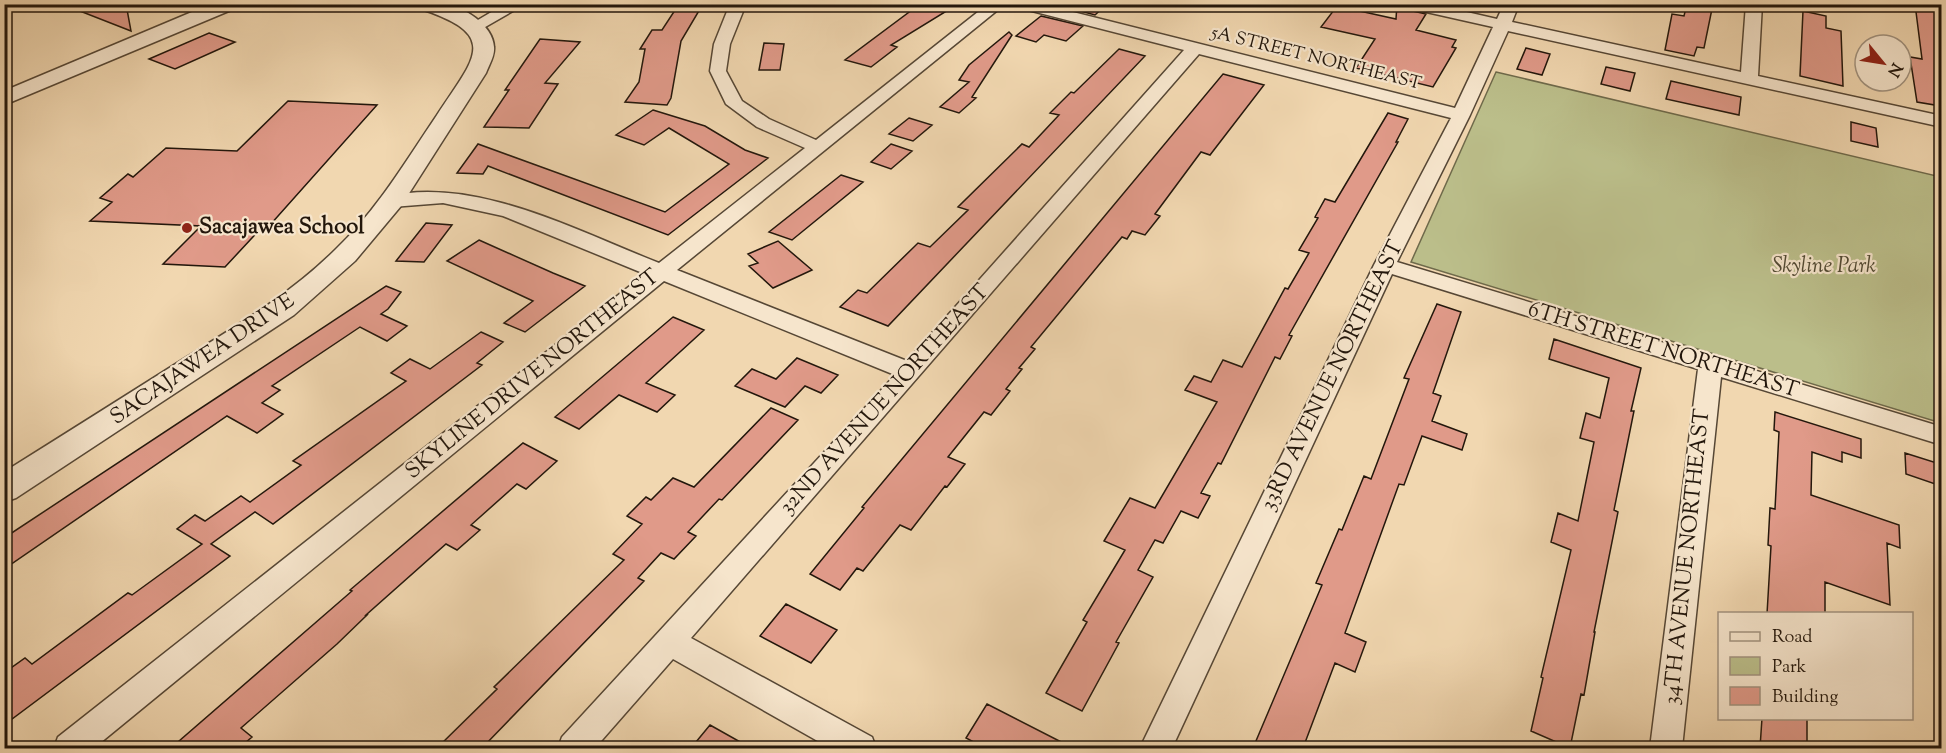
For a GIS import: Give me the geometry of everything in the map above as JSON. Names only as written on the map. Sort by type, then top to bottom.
[{"type":"street","points":[[4,99],[229,4]]},
{"type":"street","points":[[425,4],[459,16],[474,27],[518,4]]},
{"type":"street","points":[[738,4],[722,44],[718,71],[735,104],[763,123],[817,147]]},
{"type":"street","name":"SKYLINE DRIVE NORTHEAST","points":[[70,748],[998,4]]},
{"type":"street","name":"5A STREET NORTHEAST","points":[[1021,4],[1461,115]]},
{"type":"street","points":[[1408,4],[1941,122]]},
{"type":"street","name":"33RD AVENUE NORTHEAST","points":[[1156,748],[1385,265],[1461,115],[1512,4]]},
{"type":"street","points":[[1749,78],[1754,4]]},
{"type":"street","name":"SACAJAWEA DRIVE","points":[[4,489],[284,309],[346,255],[392,201],[475,73],[484,51],[484,42],[474,27]]},
{"type":"street","name":"32ND AVENUE NORTHEAST","points":[[574,748],[911,372],[1194,49]]},
{"type":"street","points":[[392,201],[443,197],[509,211],[911,372]]},
{"type":"street","name":"6TH STREET NORTHEAST","points":[[1385,265],[1941,436]]},
{"type":"street","name":"34TH AVENUE NORTHEAST","points":[[1666,748],[1710,365]]},
{"type":"street","points":[[670,642],[860,748]]},
{"type":"green space","name":"Skyline Park","points":[[1496,72],[1941,177],[1941,423],[1411,262]]},
{"type":"building","points":[[67,4],[126,4],[131,31],[67,6]]},
{"type":"building","points":[[679,4],[703,4],[681,41],[671,98],[667,105],[625,102],[639,82],[645,49],[640,49],[652,30],[662,30]]},
{"type":"building","points":[[920,4],[958,4],[891,45],[897,47],[871,67],[845,60]]},
{"type":"building","points":[[1054,4],[1107,4],[1095,15]]},
{"type":"building","points":[[1397,4],[1404,9],[1426,14],[1416,30],[1456,40],[1452,47],[1456,48],[1433,87],[1356,68],[1375,39],[1321,27],[1337,6],[1396,19]]},
{"type":"building","points":[[1687,4],[1713,4],[1704,48],[1697,47],[1694,56],[1665,50],[1672,14],[1684,16]]},
{"type":"building","points":[[1915,4],[1941,4],[1941,106],[1917,102],[1913,58],[1922,59]]},
{"type":"building","points":[[1803,11],[1826,16],[1826,28],[1841,31],[1843,86],[1800,76]]},
{"type":"building","points":[[1041,16],[1083,26],[1066,41],[1044,35],[1036,42],[1016,36]]},
{"type":"building","points":[[1009,32],[1012,35],[972,97],[976,98],[959,113],[940,107],[969,82],[959,80],[969,65]]},
{"type":"building","points":[[209,33],[235,42],[175,69],[149,59]]},
{"type":"building","points":[[540,39],[580,42],[545,83],[558,84],[529,128],[484,127],[509,90],[505,90]]},
{"type":"building","points":[[764,43],[784,44],[780,70],[759,70]]},
{"type":"building","points":[[1526,48],[1550,54],[1542,75],[1517,69]]},
{"type":"building","points":[[1119,49],[1145,56],[888,326],[840,307],[858,290],[867,293],[918,243],[930,247],[968,210],[958,207],[1022,144],[1029,147],[1059,115],[1050,113]]},
{"type":"building","points":[[1606,67],[1635,73],[1630,91],[1601,84]]},
{"type":"building","points":[[1223,74],[1264,85],[1210,155],[1201,152],[1155,214],[1160,216],[1145,235],[1132,231],[1127,239],[1122,237],[1031,347],[1035,349],[1019,368],[1022,369],[1006,389],[1010,391],[991,415],[984,412],[948,457],[965,464],[947,487],[945,486],[911,530],[900,525],[863,571],[857,568],[840,590],[810,574],[864,508],[862,507]]},
{"type":"building","points":[[1671,81],[1741,97],[1739,115],[1666,99]]},
{"type":"building","points":[[288,101],[377,105],[270,225],[264,225],[225,267],[163,264],[201,226],[90,221],[112,202],[100,198],[128,174],[133,177],[166,148],[237,151]]},
{"type":"building","points":[[653,110],[705,126],[745,150],[768,158],[668,235],[488,166],[483,174],[457,173],[478,144],[665,212],[729,164],[669,128],[644,145],[616,135]]},
{"type":"building","points":[[1388,113],[1408,119],[1396,142],[1398,142],[1289,335],[1292,336],[1280,359],[1275,357],[1221,464],[1218,463],[1201,493],[1210,496],[1198,518],[1181,511],[1163,543],[1155,540],[1138,570],[1153,577],[1116,642],[1119,643],[1082,711],[1046,693],[1087,622],[1083,620],[1125,550],[1104,541],[1130,498],[1155,508],[1217,402],[1185,390],[1194,376],[1211,382],[1223,360],[1242,367],[1285,288],[1288,289],[1309,253],[1299,250],[1318,218],[1315,217],[1325,199],[1335,202]]},
{"type":"building","points":[[909,118],[932,125],[913,141],[889,134]]},
{"type":"building","points":[[1851,122],[1876,128],[1878,147],[1851,141]]},
{"type":"building","points":[[891,144],[912,151],[891,169],[871,162]]},
{"type":"building","points":[[841,175],[863,182],[792,240],[769,232]]},
{"type":"building","points":[[426,223],[452,225],[424,262],[396,261]]},
{"type":"building","points":[[479,240],[585,286],[525,332],[504,323],[533,301],[447,261]]},
{"type":"building","points":[[778,241],[812,270],[773,288],[749,266],[758,263],[748,254]]},
{"type":"building","points":[[386,286],[401,292],[388,309],[381,314],[407,326],[387,341],[360,327],[272,386],[280,390],[262,403],[283,414],[257,433],[227,416],[4,569],[4,538]]},
{"type":"building","points":[[1437,304],[1461,312],[1433,393],[1441,396],[1432,421],[1467,434],[1462,450],[1422,436],[1404,485],[1399,484],[1345,633],[1366,642],[1355,672],[1335,663],[1303,748],[1253,748],[1322,585],[1316,583],[1339,529],[1342,530],[1364,476],[1371,479],[1409,379],[1404,378]]},
{"type":"building","points":[[673,317],[704,330],[646,383],[675,395],[657,412],[619,395],[579,429],[555,417]]},
{"type":"building","points":[[481,332],[503,342],[477,363],[482,365],[273,524],[255,512],[211,544],[230,556],[4,725],[4,673],[25,658],[32,664],[128,593],[132,595],[202,544],[177,529],[195,515],[205,521],[241,496],[250,502],[301,465],[293,461],[406,381],[391,373],[410,359],[430,369]]},
{"type":"building","points":[[1554,339],[1641,368],[1631,411],[1634,411],[1614,510],[1618,512],[1584,695],[1581,694],[1570,748],[1531,731],[1543,678],[1541,677],[1571,550],[1551,542],[1558,513],[1578,521],[1594,442],[1580,438],[1586,413],[1600,418],[1609,378],[1549,359]]},
{"type":"building","points":[[797,358],[838,375],[821,393],[805,386],[785,407],[735,386],[752,369],[776,379]]},
{"type":"building","points":[[771,408],[798,420],[722,500],[719,499],[688,532],[696,536],[674,559],[661,553],[638,578],[644,581],[482,748],[437,748],[497,689],[494,687],[624,560],[613,554],[642,524],[627,516],[646,497],[651,500],[673,478],[694,487]]},
{"type":"building","points":[[1775,412],[1861,439],[1861,458],[1842,452],[1842,462],[1812,452],[1811,495],[1899,525],[1900,548],[1887,543],[1890,605],[1825,582],[1825,612],[1767,612],[1771,546],[1768,545],[1770,508],[1775,509],[1779,432],[1774,430]]},
{"type":"building","points":[[523,443],[557,461],[526,489],[517,484],[471,525],[480,530],[457,550],[446,544],[241,728],[252,737],[239,748],[171,748],[352,591],[350,590]]},
{"type":"building","points":[[1905,453],[1940,464],[1941,486],[1906,474]]},
{"type":"building","points":[[786,604],[837,630],[811,663],[760,636]]},
{"type":"building","points":[[987,704],[1073,748],[985,748],[966,738]]},
{"type":"building","points":[[1762,720],[1807,720],[1807,748],[1760,748]]},
{"type":"building","points":[[710,725],[751,748],[691,748]]},
{"type":"place","name":"Sacajawea School","points":[[187,228]]}]
